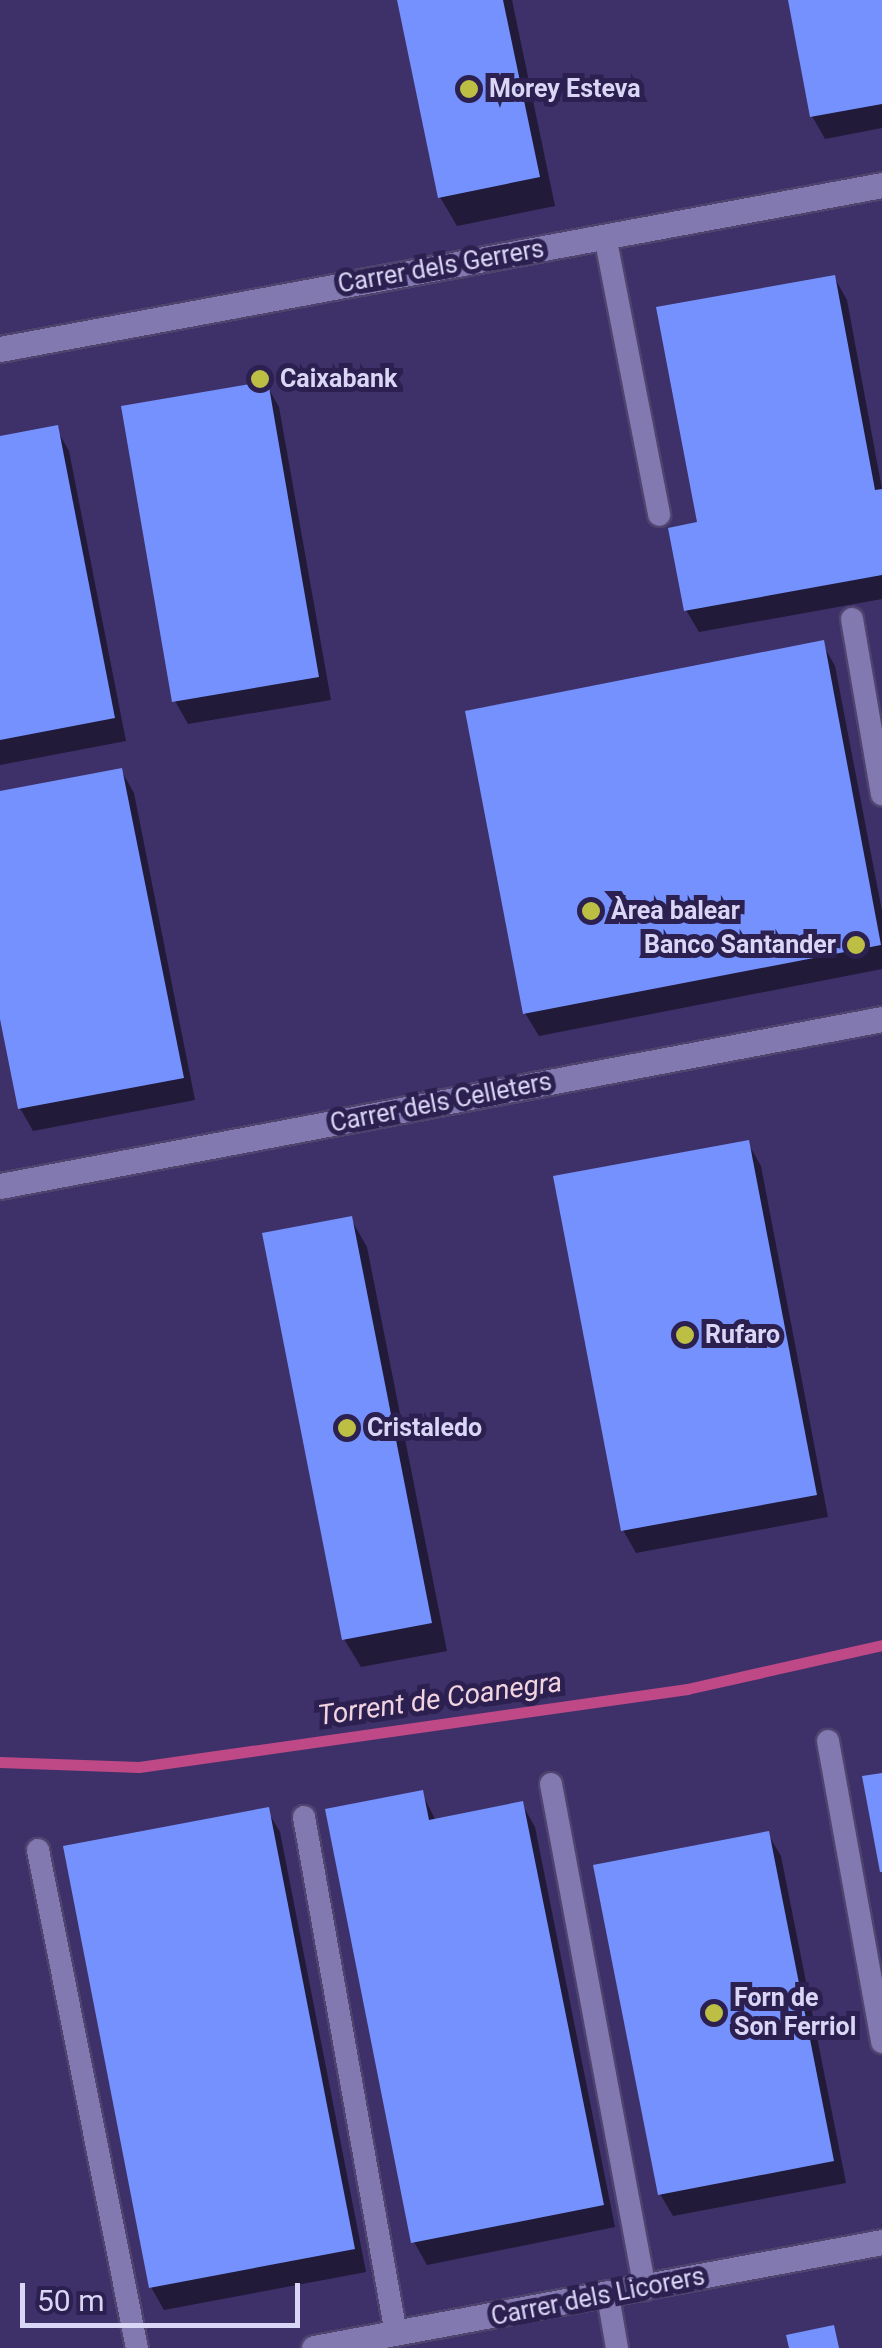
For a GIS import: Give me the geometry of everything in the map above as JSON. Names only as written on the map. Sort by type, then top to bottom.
[{"type":"street","name":"Carrer dels Gerrers","points":[[0,349],[882,184]]},
{"type":"street","name":"Carrer dels Celleters","points":[[0,1186],[882,1019]]},
{"type":"street","name":"Carrer dels Licorers","points":[[314,2348],[882,2242]]},
{"type":"lane","points":[[605,236],[659,515]]},
{"type":"lane","points":[[852,619],[882,794]]},
{"type":"lane","points":[[828,1740],[882,2042]]},
{"type":"lane","points":[[550,1784],[644,2288]]},
{"type":"lane","points":[[304,1817],[396,2334]]},
{"type":"lane","points":[[38,1850],[137,2348]]},
{"type":"lane","points":[[608,2296],[617,2348]]},
{"type":"shaded area","points":[[0,0],[882,0],[882,2348],[0,2348]]},
{"type":"building","name":"Morey Esteva","points":[[397,0],[503,0],[540,177],[438,198]]},
{"type":"building","points":[[788,0],[882,0],[882,104],[810,117]]},
{"type":"building","points":[[835,275],[875,490],[882,489],[882,575],[684,611],[668,528],[697,522],[656,307]]},
{"type":"building","points":[[268,381],[319,677],[172,702],[121,406]]},
{"type":"building","points":[[58,425],[115,718],[0,740],[0,436]]},
{"type":"building","points":[[824,640],[881,945],[523,1014],[465,711]]},
{"type":"building","points":[[122,768],[184,1078],[18,1109],[0,1019],[0,791]]},
{"type":"building","name":"Rufaro","points":[[749,1140],[817,1495],[621,1531],[553,1176]]},
{"type":"building","name":"Cristaledo","points":[[352,1216],[432,1623],[342,1640],[262,1233]]},
{"type":"building","points":[[882,1773],[882,1872],[880,1872],[862,1776]]},
{"type":"building","points":[[423,1790],[429,1820],[523,1801],[604,2205],[411,2243],[325,1809]]},
{"type":"building","points":[[269,1807],[355,2249],[149,2288],[63,1846]]},
{"type":"building","name":"Forn de Son Ferriol","points":[[769,1831],[834,2161],[658,2195],[593,1865]]},
{"type":"building","points":[[834,2325],[839,2348],[789,2348],[786,2335]]},
{"type":"waterway","name":"Torrent de Coanegra","points":[[0,1762],[139,1767],[687,1689],[882,1645]]},
{"type":"place","name":"Morey Esteva","points":[[469,89]]},
{"type":"place","name":"Caixabank","points":[[260,379]]},
{"type":"place","name":"Àrea balear","points":[[591,911]]},
{"type":"place","name":"Banco Santander","points":[[856,945]]},
{"type":"place","name":"Rufaro","points":[[685,1335]]},
{"type":"place","name":"Cristaledo","points":[[347,1428]]},
{"type":"place","name":"Forn de Son Ferriol","points":[[714,2013]]}]
